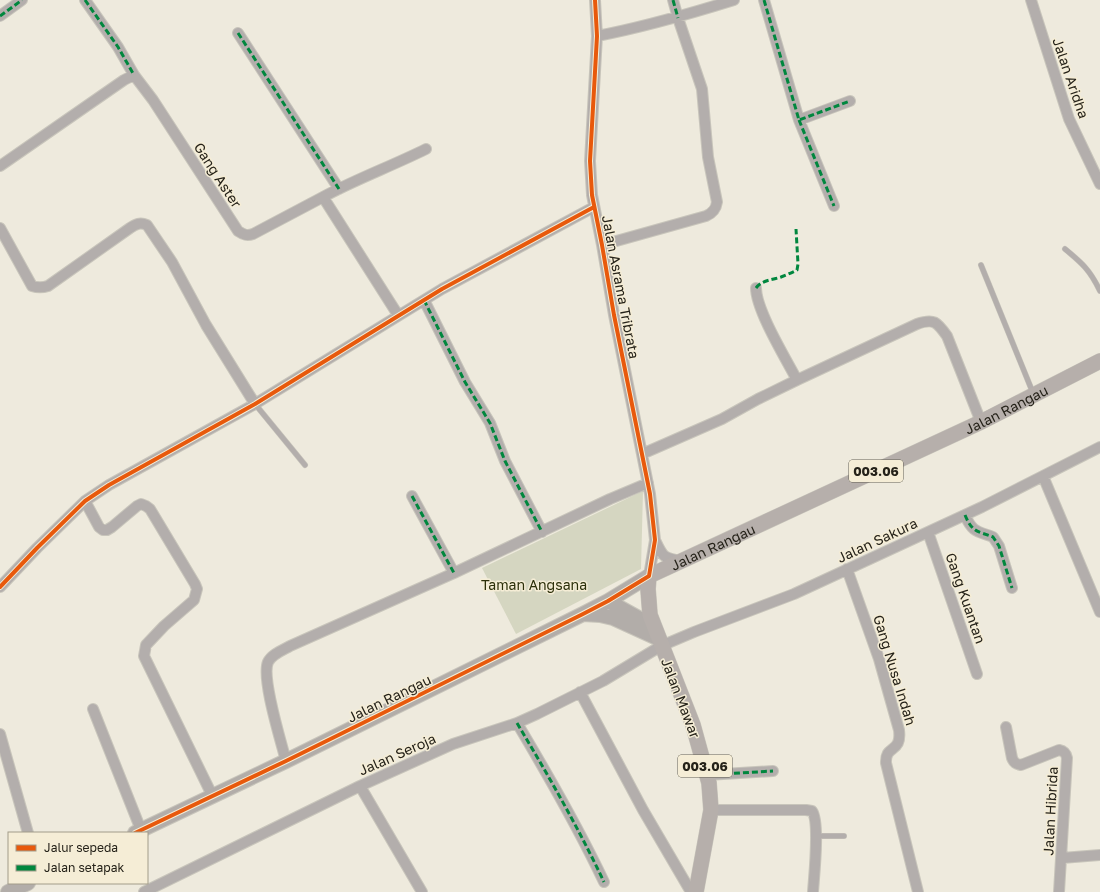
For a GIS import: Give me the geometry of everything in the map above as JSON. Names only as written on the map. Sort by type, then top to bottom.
[{"type":"main road","name":"Jalan Rangau","points":[[664,570],[981,422],[1100,361]]},
{"type":"main road","name":"Jalan Mawar","points":[[664,570],[648,589],[650,615],[693,725],[707,775],[710,792],[711,810],[696,892]]},
{"type":"street","points":[[0,16],[22,0]]},
{"type":"street","points":[[0,166],[124,80],[134,75],[118,47],[85,0]]},
{"type":"street","name":"Jalan Asrama Tribrata","points":[[595,0],[597,36],[590,161],[592,195],[648,483],[655,540],[664,570]]},
{"type":"street","points":[[602,245],[706,216],[712,214],[716,208],[717,202],[708,158],[702,89],[673,0]]},
{"type":"street","points":[[597,36],[678,18],[734,0]]},
{"type":"street","points":[[764,0],[799,120],[834,206]]},
{"type":"street","name":"Jalan Aridha","points":[[1031,0],[1069,119],[1100,184]]},
{"type":"street","points":[[238,33],[339,188]]},
{"type":"street","name":"Gang Aster","points":[[134,75],[153,100],[238,231],[244,235],[253,234],[323,198]]},
{"type":"street","points":[[799,120],[850,101]]},
{"type":"street","points":[[398,315],[323,198],[339,188],[397,164],[426,149]]},
{"type":"street","points":[[0,588],[37,548],[85,501],[109,485],[255,404],[442,289],[594,207]]},
{"type":"street","points":[[0,228],[32,286],[42,288],[48,286],[130,228],[142,223],[147,225],[172,262],[206,325],[255,404]]},
{"type":"street","points":[[756,288],[759,302],[771,331],[797,380]]},
{"type":"street","points":[[424,300],[465,382],[490,423],[505,462],[542,532]]},
{"type":"street","points":[[642,454],[722,419],[797,380],[927,320],[934,321],[941,327],[947,336],[981,422]]},
{"type":"street","name":"Jalan Sakura","points":[[659,637],[694,632],[794,594],[965,515],[1100,448]]},
{"type":"street","points":[[1043,476],[1100,612]]},
{"type":"street","points":[[286,761],[266,672],[268,661],[276,653],[454,574],[610,499],[648,483]]},
{"type":"street","points":[[412,496],[454,574]]},
{"type":"street","points":[[85,501],[99,527],[103,530],[107,530],[112,527],[141,504],[150,509],[195,584],[197,589],[194,600],[164,626],[146,645],[144,656],[212,796]]},
{"type":"street","points":[[965,515],[970,527],[978,532],[993,537],[999,546],[1012,588]]},
{"type":"street","name":"Gang Kuantan","points":[[928,532],[977,674]]},
{"type":"street","points":[[655,540],[664,557],[668,559],[664,570]]},
{"type":"street","points":[[661,552],[664,570]]},
{"type":"street","name":"Gang Nusa Indah","points":[[847,569],[879,659],[899,730],[899,742],[896,747],[889,751],[886,758],[886,763],[918,892]]},
{"type":"street","name":"Jalan Rangau","points":[[138,832],[286,761],[583,614],[664,570]]},
{"type":"street","points":[[608,601],[659,637]]},
{"type":"street","points":[[583,614],[600,615],[613,618],[659,637]]},
{"type":"street","name":"Jalan Seroja","points":[[144,892],[360,786],[453,744],[517,723],[603,681],[659,637]]},
{"type":"street","points":[[580,692],[643,810],[691,892]]},
{"type":"street","points":[[93,708],[138,832]]},
{"type":"street","points":[[517,723],[556,788],[588,848],[604,882]]},
{"type":"street","name":"Jalan Hibrida","points":[[1006,726],[1012,758],[1017,764],[1021,765],[1059,750],[1064,751],[1066,754],[1062,858],[1059,892]]},
{"type":"street","points":[[0,734],[28,832]]},
{"type":"street","points":[[707,775],[772,771]]},
{"type":"street","points":[[360,786],[422,892]]},
{"type":"street","points":[[711,810],[812,811],[815,818],[816,836],[813,892]]},
{"type":"street","points":[[1062,858],[1100,855]]},
{"type":"street","points":[[8,892],[26,884]]},
{"type":"lane","points":[[1065,249],[1086,266],[1100,291]]},
{"type":"lane","points":[[981,265],[1034,396]]},
{"type":"lane","points":[[255,404],[305,465]]},
{"type":"lane","points":[[816,836],[844,836]]},
{"type":"green space","name":"Taman Angsana","points":[[643,491],[641,569],[516,634],[482,568]]},
{"type":"marked path","points":[[0,16],[22,0]]},
{"type":"marked path","points":[[85,0],[118,47],[134,75]]},
{"type":"marked path","points":[[673,0],[678,18]]},
{"type":"marked path","points":[[764,0],[799,120],[850,101]]},
{"type":"marked path","points":[[238,33],[339,189]]},
{"type":"marked path","points":[[799,120],[834,206]]},
{"type":"marked path","points":[[756,288],[764,282],[797,270],[796,229]]},
{"type":"marked path","points":[[424,300],[465,382],[490,423],[505,461],[542,532]]},
{"type":"marked path","points":[[412,496],[454,573]]},
{"type":"marked path","points":[[965,515],[973,528],[993,537],[999,546],[1012,588]]},
{"type":"marked path","points":[[517,723],[584,841],[604,882]]},
{"type":"marked path","points":[[707,775],[773,771]]},
{"type":"cycle path","points":[[137,832],[286,761],[583,614],[608,601],[649,576],[655,540],[650,494],[614,315],[592,195],[590,161],[597,36],[595,0]]},
{"type":"cycle path","points":[[0,587],[85,501],[109,485],[255,404],[442,289],[594,207]]}]
